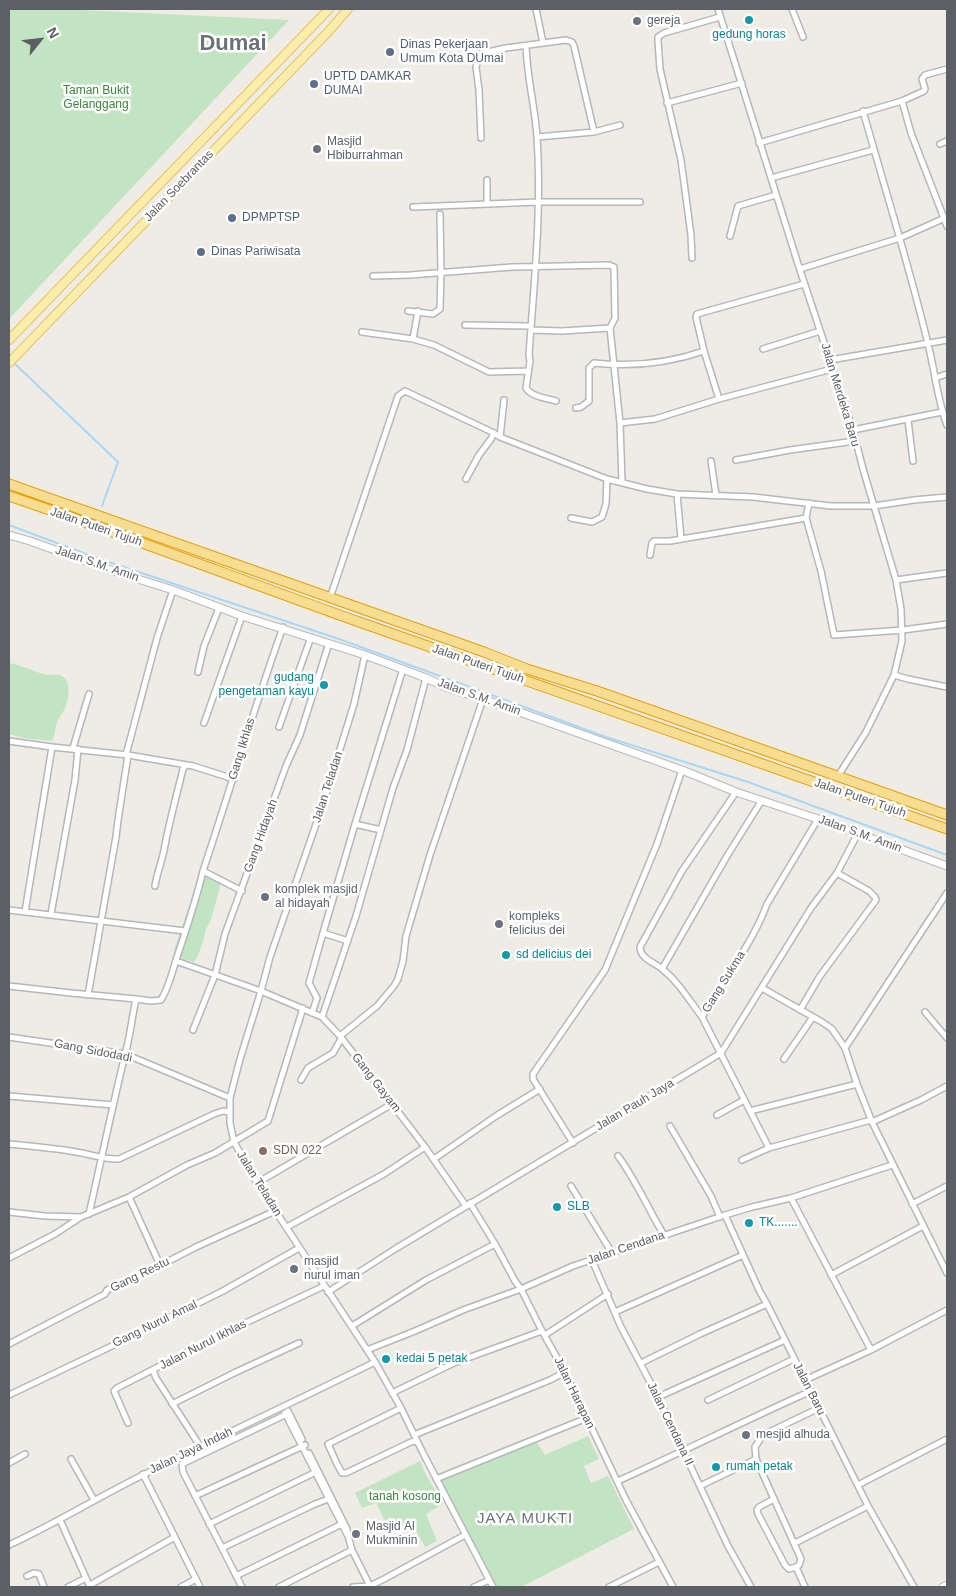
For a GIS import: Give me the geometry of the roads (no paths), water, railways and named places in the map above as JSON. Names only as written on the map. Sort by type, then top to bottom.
[{"type":"highway","name":"Jalan Puteri Tujuh","points":[[9,484],[484,652],[527,669],[947,815]]},
{"type":"highway","name":"Jalan Puteri Tujuh","points":[[9,496],[378,629],[947,829]]},
{"type":"main road","name":"Jalan Soebrantas","points":[[9,340],[328,9]]},
{"type":"main road","name":"Jalan Soebrantas","points":[[9,363],[348,9]]},
{"type":"main road","points":[[110,236],[120,246]]},
{"type":"street","points":[[536,9],[543,42]]},
{"type":"street","name":"Jalan Merdeka Baru","points":[[718,9],[804,284],[853,430],[896,580],[901,609],[903,630],[900,654],[894,675],[866,732],[838,776]]},
{"type":"street","points":[[792,9],[803,37]]},
{"type":"street","points":[[692,258],[691,235],[681,160],[660,69],[658,37],[664,33],[720,17]]},
{"type":"street","points":[[481,138],[476,67],[479,54],[543,42],[566,40],[572,42],[594,132]]},
{"type":"street","points":[[526,46],[537,137],[538,202],[536,267],[528,355],[530,361],[526,388],[528,392],[556,401]]},
{"type":"street","points":[[759,143],[902,101],[924,91],[922,79],[925,75],[947,69]]},
{"type":"street","points":[[667,103],[742,83]]},
{"type":"street","points":[[902,101],[912,133],[946,218],[947,226]]},
{"type":"street","points":[[863,111],[900,238],[947,426]]},
{"type":"street","points":[[537,137],[594,132],[620,125]]},
{"type":"street","points":[[940,144],[947,141]]},
{"type":"street","points":[[771,178],[873,150]]},
{"type":"street","points":[[487,180],[488,203]]},
{"type":"street","points":[[730,236],[738,206],[776,195]]},
{"type":"street","points":[[413,207],[488,203],[640,202]]},
{"type":"street","points":[[408,311],[433,314],[440,309],[440,214]]},
{"type":"street","points":[[800,269],[900,238],[946,218]]},
{"type":"street","points":[[373,276],[512,267],[609,265],[614,267],[616,318],[610,328],[620,423],[622,482]]},
{"type":"street","points":[[719,399],[704,351],[696,317],[697,314],[804,284]]},
{"type":"street","points":[[413,338],[418,312]]},
{"type":"street","points":[[465,325],[562,331],[610,328]]},
{"type":"street","points":[[362,332],[413,338],[434,345],[489,372],[528,371]]},
{"type":"street","points":[[763,349],[820,332]]},
{"type":"street","points":[[830,360],[947,340]]},
{"type":"street","points":[[576,408],[581,407],[588,401],[589,368],[591,364],[651,364],[704,351]]},
{"type":"street","points":[[620,423],[654,419],[719,399],[832,369]]},
{"type":"street","points":[[935,378],[947,374]]},
{"type":"street","points":[[330,598],[400,394],[405,391],[500,437],[607,479],[647,489],[677,494],[753,497],[831,506],[874,506],[914,500],[947,498]]},
{"type":"street","points":[[500,437],[504,400]]},
{"type":"street","points":[[853,430],[942,412]]},
{"type":"street","points":[[908,420],[914,461]]},
{"type":"street","points":[[466,479],[479,454],[494,433]]},
{"type":"street","points":[[736,460],[855,441]]},
{"type":"street","points":[[711,461],[716,495]]},
{"type":"street","points":[[571,518],[592,522],[602,517],[606,504],[607,479]]},
{"type":"street","points":[[677,494],[681,539]]},
{"type":"street","points":[[810,503],[806,518],[821,571],[834,635],[903,630],[947,624]]},
{"type":"street","points":[[650,555],[654,541],[670,541],[806,518]]},
{"type":"street","name":"Jalan S.M. Amin","points":[[9,535],[173,590],[242,616],[282,627],[366,655],[448,688],[484,699],[682,770],[736,792],[858,833],[947,866]]},
{"type":"street","points":[[896,580],[947,572]]},
{"type":"street","points":[[88,995],[116,837],[127,755],[157,638],[173,590]]},
{"type":"street","points":[[198,672],[204,646],[219,608]]},
{"type":"street","points":[[204,724],[242,616]]},
{"type":"street","name":"Gang Ikhlas","points":[[136,999],[151,1002],[161,1000],[166,992],[197,897],[203,871],[234,779],[256,703],[282,627]]},
{"type":"street","points":[[279,726],[311,637]]},
{"type":"street","name":"Gang Hidayah","points":[[193,1030],[215,975],[226,934],[286,766],[300,734],[329,643]]},
{"type":"street","name":"Jalan Teladan","points":[[366,655],[354,704],[322,807],[270,957],[240,1058],[230,1098],[234,1142],[257,1184],[375,1362],[401,1408],[493,1587]]},
{"type":"street","points":[[312,1013],[317,998],[309,983],[355,824],[403,669]]},
{"type":"street","points":[[894,675],[947,687]]},
{"type":"street","points":[[322,1017],[348,941],[393,788],[407,750],[426,678]]},
{"type":"street","points":[[51,914],[75,780],[76,749],[89,694]]},
{"type":"street","points":[[301,1080],[308,1068],[333,1053],[341,1037],[377,1006],[398,979],[406,936],[430,855],[484,699]]},
{"type":"street","points":[[9,740],[52,747],[127,755],[186,765],[234,779]]},
{"type":"street","points":[[25,912],[52,747]]},
{"type":"street","points":[[156,886],[158,867],[165,846],[168,826],[183,769],[186,765]]},
{"type":"street","points":[[573,1142],[533,1079],[533,1074],[605,970],[657,844],[682,770]]},
{"type":"street","points":[[702,1017],[677,984],[662,969],[643,956],[640,952],[640,947],[682,871],[736,792]]},
{"type":"street","points":[[662,969],[727,856],[762,800]]},
{"type":"street","name":"Gang Sukma","points":[[769,1148],[702,1017],[747,946],[762,918],[767,904],[818,819]]},
{"type":"street","points":[[355,824],[381,830]]},
{"type":"street","name":"Jalan Pauh Jaya","points":[[328,1292],[468,1204],[721,1053],[811,908],[837,873],[858,833]]},
{"type":"street","points":[[203,871],[242,891]]},
{"type":"street","points":[[800,1010],[820,976],[876,900],[876,897],[869,891],[837,873]]},
{"type":"street","points":[[845,1048],[947,894]]},
{"type":"street","points":[[9,910],[185,932]]},
{"type":"street","points":[[323,933],[348,941]]},
{"type":"street","name":"Gang Gayam","points":[[176,961],[261,991],[322,1017],[341,1037],[468,1204]]},
{"type":"street","points":[[9,986],[136,999],[126,1054],[118,1079],[89,1214]]},
{"type":"street","points":[[762,988],[800,1010],[805,1010],[832,1029],[845,1048],[871,1121],[947,1273]]},
{"type":"street","points":[[9,1258],[55,1234],[81,1217],[129,1197],[234,1142],[268,1120],[303,1008]]},
{"type":"street","points":[[925,1012],[947,1038]]},
{"type":"street","points":[[784,1059],[813,1017]]},
{"type":"street","name":"Gang Sidodadi","points":[[9,1037],[126,1054],[230,1098]]},
{"type":"street","points":[[750,1110],[857,1084]]},
{"type":"street","points":[[742,1160],[769,1148],[871,1121],[947,1086]]},
{"type":"street","points":[[434,1159],[540,1088]]},
{"type":"street","points":[[9,1096],[113,1105]]},
{"type":"street","points":[[717,1115],[744,1100]]},
{"type":"street","points":[[257,1184],[392,1104]]},
{"type":"street","points":[[9,1144],[75,1151],[119,1159],[214,1114],[223,1111],[230,1112]]},
{"type":"street","name":"Jalan Baru","points":[[670,1126],[723,1216],[868,1506],[914,1587]]},
{"type":"street","points":[[287,1227],[384,1174],[425,1147]]},
{"type":"street","points":[[618,1156],[628,1170],[664,1235]]},
{"type":"street","name":"Jalan Cendana","points":[[367,1350],[415,1332],[462,1310],[521,1289],[573,1266],[723,1216],[791,1198],[892,1165]]},
{"type":"street","points":[[571,1186],[612,1253]]},
{"type":"street","points":[[912,1204],[947,1186]]},
{"type":"street","points":[[129,1197],[160,1265]]},
{"type":"street","points":[[791,1198],[871,1350]]},
{"type":"street","name":"Jalan Harapan","points":[[468,1204],[495,1244],[514,1281],[521,1289],[673,1587]]},
{"type":"street","name":"Gang Restu","points":[[9,1344],[104,1294],[107,1290],[132,1280],[196,1247],[275,1211]]},
{"type":"street","points":[[9,1212],[81,1217]]},
{"type":"street","points":[[831,1275],[924,1226]]},
{"type":"street","points":[[352,1326],[426,1280],[495,1244]]},
{"type":"street","name":"Gang Nurul Amal","points":[[9,1395],[221,1292],[300,1248]]},
{"type":"street","points":[[615,1312],[743,1255]]},
{"type":"street","name":"Jalan Cendana II","points":[[592,1260],[615,1312],[658,1397],[728,1546],[751,1587]]},
{"type":"street","name":"Jalan Nurul Ikhlas","points":[[128,1423],[114,1391],[117,1388],[222,1334],[324,1286]]},
{"type":"street","points":[[392,1393],[454,1363],[543,1333],[608,1294]]},
{"type":"street","points":[[641,1363],[767,1304]]},
{"type":"street","points":[[805,1380],[871,1350],[947,1310]]},
{"type":"street","points":[[658,1397],[785,1340]]},
{"type":"street","points":[[172,1404],[299,1343]]},
{"type":"street","points":[[708,1400],[794,1359]]},
{"type":"street","name":"Jalan Jaya Indah","points":[[9,1545],[60,1520],[143,1474],[375,1362]]},
{"type":"street","points":[[153,1370],[172,1404],[200,1446]]},
{"type":"street","points":[[414,1435],[550,1380],[565,1372]]},
{"type":"street","points":[[618,1481],[758,1414],[811,1391]]},
{"type":"street","points":[[284,1407],[348,1536]]},
{"type":"street","points":[[401,1408],[328,1444],[337,1464],[342,1473],[346,1473],[411,1442],[417,1441]]},
{"type":"street","points":[[774,1500],[758,1507],[758,1514],[785,1565],[789,1568],[796,1567],[801,1559],[756,1459],[755,1447],[764,1435],[819,1408]]},
{"type":"street","points":[[242,1587],[181,1468],[185,1462],[287,1414]]},
{"type":"street","points":[[436,1479],[587,1418]]},
{"type":"street","points":[[858,1485],[947,1439]]},
{"type":"street","points":[[196,1496],[304,1445]]},
{"type":"street","points":[[9,1463],[25,1454]]},
{"type":"street","points":[[71,1459],[94,1500]]},
{"type":"street","points":[[700,1486],[756,1459]]},
{"type":"street","points":[[209,1524],[317,1471]]},
{"type":"street","points":[[143,1474],[200,1587]]},
{"type":"street","points":[[222,1548],[330,1498]]},
{"type":"street","points":[[795,1543],[868,1506]]},
{"type":"street","points":[[60,1520],[90,1586],[175,1536]]},
{"type":"street","points":[[342,1524],[347,1529],[352,1550],[370,1586]]},
{"type":"street","points":[[236,1576],[342,1524]]},
{"type":"street","points":[[353,1587],[370,1586],[465,1535]]},
{"type":"street","points":[[279,1587],[352,1550]]},
{"type":"street","points":[[609,1587],[660,1562]]},
{"type":"street","points":[[796,1567],[805,1587]]},
{"type":"street","points":[[27,1576],[34,1573],[38,1574],[44,1587]]},
{"type":"street","points":[[68,1587],[86,1578]]},
{"type":"street","points":[[181,1587],[196,1579]]},
{"type":"street","points":[[474,1587],[489,1580]]},
{"type":"street","points":[[624,1580],[627,1587]]},
{"type":"street","points":[[943,1587],[947,1585]]},
{"type":"waterway","points":[[14,363],[118,462],[102,506]]},
{"type":"waterway","points":[[9,525],[94,557],[339,639],[606,737],[748,782],[947,855]]},
{"type":"place","name":"gedung horas","points":[[749,20]]},
{"type":"place","name":"gereja","points":[[637,21]]},
{"type":"place","name":"Dinas Pekerjaan Umum Kota DUmai","points":[[390,52]]},
{"type":"place","name":"UPTD DAMKAR DUMAI","points":[[314,84]]},
{"type":"place","name":"Masjid Hbiburrahman","points":[[317,149]]},
{"type":"place","name":"DPMPTSP","points":[[232,218]]},
{"type":"place","name":"Dinas Pariwisata","points":[[201,252]]},
{"type":"place","name":"gudang pengetaman kayu","points":[[324,685]]},
{"type":"place","name":"komplek masjid al hidayah","points":[[265,897]]},
{"type":"place","name":"kompleks felicius dei","points":[[499,924]]},
{"type":"place","name":"sd delicius dei","points":[[506,955]]},
{"type":"place","name":"SDN 022","points":[[263,1151]]},
{"type":"place","name":"SLB","points":[[557,1207]]},
{"type":"place","name":"TK.......","points":[[749,1223]]},
{"type":"place","name":"masjid nurul iman","points":[[294,1269]]},
{"type":"place","name":"kedai 5 petak","points":[[386,1359]]},
{"type":"place","name":"mesjid alhuda","points":[[746,1435]]},
{"type":"place","name":"rumah petak","points":[[716,1467]]},
{"type":"place","name":"Masjid Al Mukminin","points":[[356,1534]]},
{"type":"district","name":"Dumai","points":[[233,44]]},
{"type":"district","name":"JAYA MUKTI","points":[[525,1519]]},
{"type":"park label","name":"Taman Bukit Gelanggang","points":[[96,98]]},
{"type":"park label","name":"tanah kosong","points":[[405,1497]]}]
